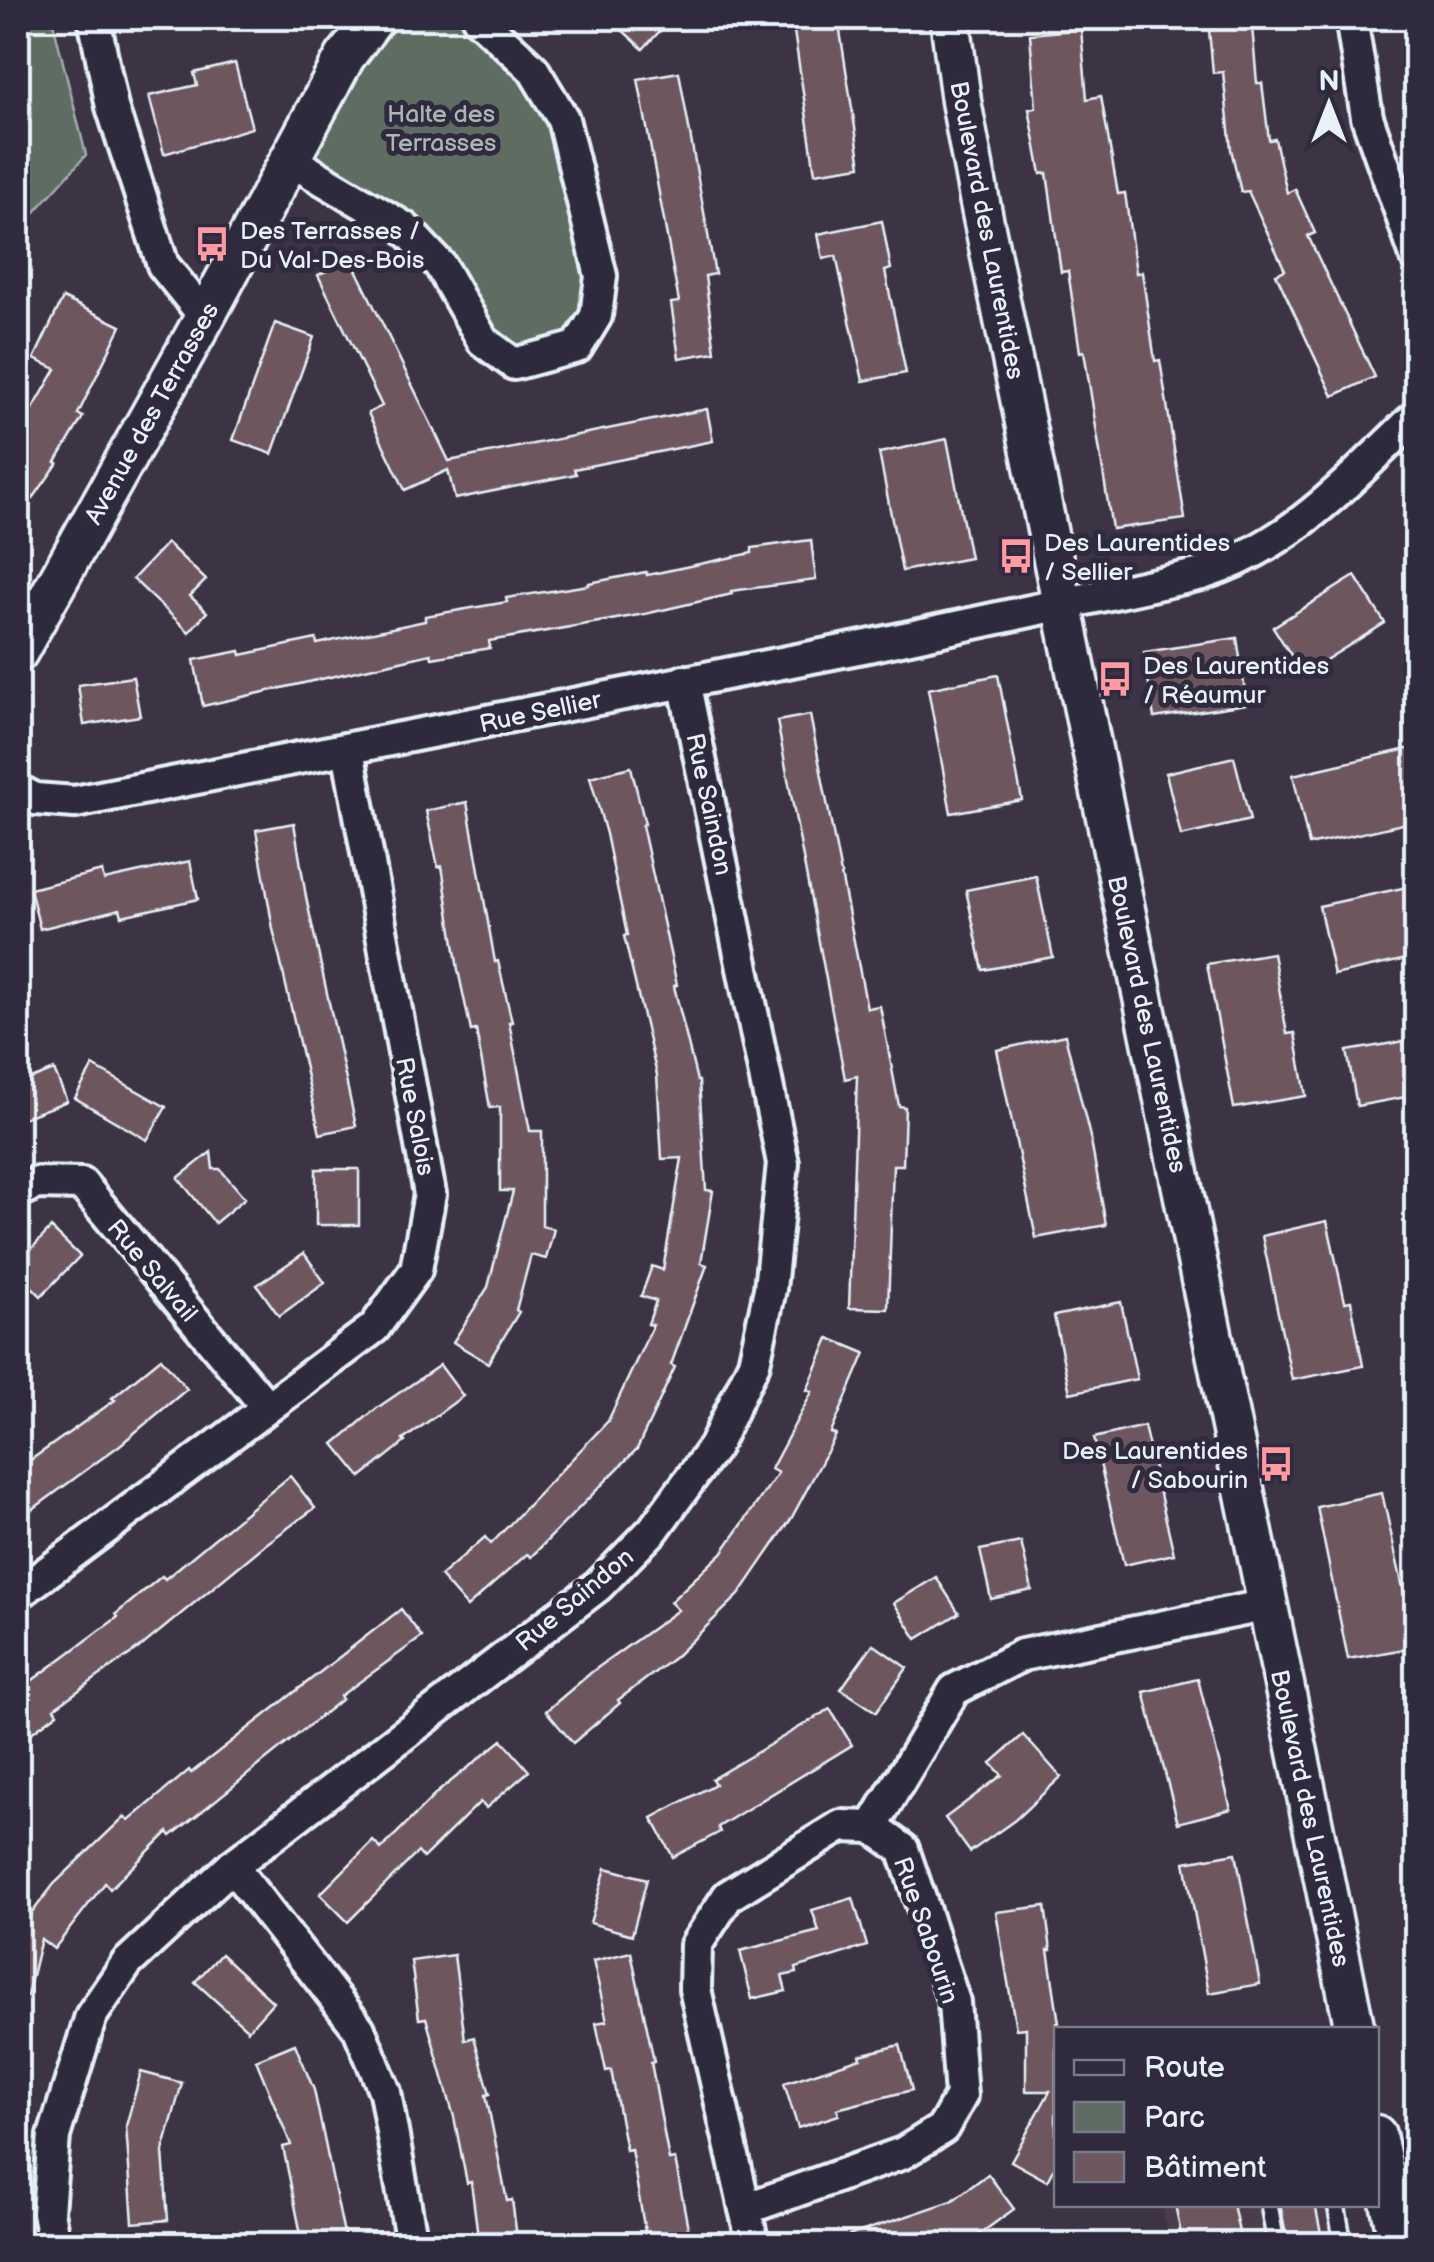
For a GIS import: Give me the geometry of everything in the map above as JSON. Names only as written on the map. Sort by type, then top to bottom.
[{"type":"street","points":[[94,18],[112,108],[163,265],[205,317]]},
{"type":"street","name":"Avenue des Terrasses","points":[[18,652],[345,57],[375,18]]},
{"type":"street","points":[[290,160],[405,228],[440,265],[484,341],[514,364],[577,347],[596,316],[601,276],[563,119],[532,69],[478,18]]},
{"type":"street","name":"Boulevard des Laurentides","points":[[950,18],[966,127],[1062,606],[1354,2027]]},
{"type":"street","points":[[1351,18],[1367,117],[1416,256]]},
{"type":"street","name":"Rue Sellier","points":[[18,790],[35,799],[75,802],[1062,606],[1202,574],[1280,540],[1323,505],[1416,416]]},
{"type":"street","name":"Rue Saindon","points":[[54,2244],[48,2212],[54,2136],[91,2016],[128,1963],[232,1866],[598,1586],[653,1530],[714,1447],[754,1363],[770,1289],[783,1163],[684,681]]},
{"type":"street","name":"Rue Salois","points":[[18,1594],[374,1328],[416,1270],[430,1194],[348,750]]},
{"type":"street","name":"Rue Salvail","points":[[18,1192],[37,1184],[82,1184],[266,1406]]},
{"type":"street","points":[[753,2244],[695,1990],[696,1945],[728,1896],[840,1826],[872,1826],[954,1690],[1022,1655],[1268,1605]]},
{"type":"street","name":"Rue Sabourin","points":[[745,2209],[902,2153],[943,2128],[962,2096],[954,2002],[902,1850],[872,1826]]},
{"type":"street","points":[[232,1866],[359,2029],[385,2092],[412,2244]]},
{"type":"street","points":[[1379,2159],[1386,2242]]},
{"type":"lane","points":[[1270,2207],[1276,2244]]},
{"type":"lane","points":[[1337,2207],[1343,2244]]},
{"type":"shaded area","points":[[1162,2207],[1347,2207],[1355,2244],[1170,2244]]},
{"type":"green space","points":[[18,18],[52,18],[86,155],[18,231]]},
{"type":"green space","name":"Halte des Terrasses","points":[[375,18],[478,18],[533,69],[601,276],[577,347],[514,364],[440,265],[290,160]]},
{"type":"building","points":[[609,18],[672,18],[643,49]]},
{"type":"building","points":[[792,18],[838,18],[861,166],[815,173]]},
{"type":"building","points":[[1252,26],[1257,83],[1262,83],[1269,140],[1275,139],[1287,193],[1295,189],[1315,233],[1308,236],[1375,377],[1333,396],[1276,274],[1285,270],[1248,191],[1241,192],[1231,149],[1223,72],[1213,73],[1209,30]]},
{"type":"building","points":[[1081,29],[1087,99],[1101,96],[1118,194],[1125,193],[1136,273],[1142,272],[1185,519],[1112,529],[1084,351],[1080,352],[1068,271],[1061,272],[1047,173],[1041,174],[1029,109],[1036,108],[1030,34]]},
{"type":"building","points":[[235,63],[252,128],[164,154],[149,96],[197,85],[194,73]]},
{"type":"building","points":[[679,72],[715,274],[705,276],[715,352],[679,358],[671,303],[679,302],[638,79]]},
{"type":"building","points":[[882,221],[891,269],[885,271],[906,373],[863,381],[836,256],[823,259],[818,234]]},
{"type":"building","points":[[351,259],[449,461],[707,409],[713,441],[574,469],[576,474],[455,499],[448,470],[405,490],[368,413],[382,406],[318,275]]},
{"type":"building","points":[[63,298],[121,326],[78,414],[83,417],[58,463],[18,520],[18,435],[56,369],[34,359]]},
{"type":"building","points":[[275,323],[314,337],[272,454],[233,440]]},
{"type":"building","points":[[947,439],[970,558],[902,571],[879,453]]},
{"type":"building","points":[[811,540],[816,580],[731,591],[732,594],[645,614],[489,641],[490,648],[432,658],[431,654],[203,706],[194,660],[240,651],[241,655],[316,639],[317,644],[425,621],[425,616],[507,602],[506,598],[646,572],[647,575],[752,553],[752,548]]},
{"type":"building","points":[[167,543],[206,580],[190,596],[207,612],[189,632],[133,579]]},
{"type":"building","points":[[1355,576],[1385,623],[1303,674],[1273,627]]},
{"type":"building","points":[[1237,638],[1247,704],[1154,718],[1144,652]]},
{"type":"building","points":[[998,675],[1022,800],[951,813],[928,689]]},
{"type":"building","points":[[133,677],[140,716],[84,725],[78,685]]},
{"type":"building","points":[[810,715],[867,1008],[880,1006],[899,1106],[905,1107],[903,1165],[893,1165],[888,1309],[849,1308],[857,1076],[845,1079],[777,721]]},
{"type":"building","points":[[1416,747],[1416,821],[1309,845],[1293,775]]},
{"type":"building","points":[[1234,757],[1250,820],[1181,836],[1166,773]]},
{"type":"building","points":[[631,767],[677,985],[674,986],[699,1081],[706,1190],[713,1191],[701,1263],[707,1265],[671,1365],[675,1367],[637,1449],[531,1557],[527,1554],[467,1607],[440,1576],[485,1537],[491,1544],[608,1421],[653,1325],[648,1324],[656,1301],[641,1296],[652,1266],[663,1270],[682,1158],[662,1159],[657,1075],[624,936],[627,935],[606,834],[590,777]]},
{"type":"building","points":[[467,802],[530,1131],[542,1131],[542,1226],[554,1229],[546,1259],[531,1255],[516,1310],[519,1312],[488,1363],[453,1342],[488,1287],[513,1191],[500,1191],[500,1107],[490,1108],[476,1030],[471,1031],[458,970],[442,866],[438,867],[426,811]]},
{"type":"building","points":[[294,823],[306,897],[356,1126],[320,1134],[273,929],[256,830]]},
{"type":"building","points":[[190,861],[198,899],[122,916],[120,909],[40,929],[30,889],[102,871],[104,880]]},
{"type":"building","points":[[1036,876],[1053,957],[983,970],[966,890]]},
{"type":"building","points":[[1416,885],[1416,957],[1334,975],[1319,906]]},
{"type":"building","points":[[1273,953],[1287,1034],[1295,1033],[1306,1096],[1234,1108],[1207,964]]},
{"type":"building","points":[[1065,1035],[1091,1141],[1106,1225],[1036,1238],[997,1050]]},
{"type":"building","points":[[1416,1039],[1416,1095],[1357,1106],[1347,1051]]},
{"type":"building","points":[[93,1066],[166,1107],[147,1140],[75,1098]]},
{"type":"building","points":[[54,1070],[67,1101],[18,1120],[18,1084]]},
{"type":"building","points":[[211,1152],[213,1169],[220,1169],[245,1198],[215,1223],[178,1178]]},
{"type":"building","points":[[316,1169],[359,1169],[359,1225],[316,1225]]},
{"type":"building","points":[[1327,1221],[1345,1302],[1351,1301],[1363,1366],[1292,1380],[1262,1236]]},
{"type":"building","points":[[51,1228],[80,1256],[41,1296],[18,1273],[18,1263]]},
{"type":"building","points":[[304,1253],[325,1283],[279,1316],[257,1285]]},
{"type":"building","points":[[1121,1302],[1137,1379],[1070,1393],[1054,1316]]},
{"type":"building","points":[[829,1338],[865,1353],[831,1433],[836,1435],[791,1519],[739,1595],[675,1657],[618,1700],[620,1703],[573,1743],[546,1711],[593,1671],[678,1610],[670,1602],[722,1553],[778,1473],[771,1469],[812,1392],[807,1390]]},
{"type":"building","points":[[161,1358],[187,1389],[120,1445],[18,1520],[18,1469],[115,1400],[112,1398]]},
{"type":"building","points":[[440,1365],[463,1396],[361,1477],[334,1444],[377,1408]]},
{"type":"building","points":[[1144,1426],[1174,1554],[1124,1565],[1094,1438]]},
{"type":"building","points":[[290,1476],[315,1508],[143,1645],[54,1708],[58,1713],[18,1743],[18,1691],[118,1617],[116,1614],[162,1576],[165,1579]]},
{"type":"building","points":[[1382,1493],[1416,1647],[1348,1659],[1317,1507]]},
{"type":"building","points":[[1021,1542],[1032,1590],[991,1599],[980,1550]]},
{"type":"building","points":[[936,1577],[959,1613],[917,1639],[894,1603]]},
{"type":"building","points":[[401,1609],[422,1637],[340,1696],[342,1699],[171,1836],[168,1832],[110,1889],[105,1883],[54,1949],[41,1939],[27,1996],[18,1995],[18,1931],[54,1884],[124,1817],[129,1821],[189,1770],[191,1773]]},
{"type":"building","points":[[873,1644],[907,1668],[876,1712],[841,1689]]},
{"type":"building","points":[[1198,1679],[1231,1809],[1178,1823],[1144,1692]]},
{"type":"building","points":[[830,1709],[852,1745],[718,1827],[720,1832],[673,1857],[652,1818],[715,1784],[712,1779]]},
{"type":"building","points":[[1023,1735],[1061,1777],[1015,1820],[970,1852],[945,1818],[1002,1775],[991,1763]]},
{"type":"building","points":[[502,1740],[529,1771],[486,1808],[480,1802],[423,1858],[418,1852],[348,1922],[320,1894],[373,1841],[381,1849],[439,1791]]},
{"type":"building","points":[[1236,1853],[1260,1984],[1209,1993],[1185,1862]]},
{"type":"building","points":[[606,1868],[647,1879],[632,1935],[590,1923]]},
{"type":"building","points":[[853,1898],[867,1946],[796,1968],[797,1973],[782,1976],[786,1991],[752,1999],[740,1951],[819,1931],[812,1910]]},
{"type":"building","points":[[1045,1906],[1059,2023],[1054,2027],[1054,2168],[1047,2181],[1011,2161],[1050,2091],[1026,2091],[1026,2028],[1016,2029],[996,1912]]},
{"type":"building","points":[[631,1952],[654,2061],[651,2062],[669,2160],[675,2159],[691,2244],[647,2244],[631,2149],[626,2150],[611,2070],[606,2071],[596,2023],[607,2021],[593,1961]]},
{"type":"building","points":[[221,1954],[273,2002],[248,2030],[195,1982]]},
{"type":"building","points":[[454,1955],[465,2040],[474,2037],[490,2094],[486,2095],[507,2201],[512,2200],[518,2244],[479,2244],[471,2182],[467,2183],[454,2117],[426,2018],[419,2019],[411,1961]]},
{"type":"building","points":[[295,2044],[314,2090],[346,2244],[303,2244],[283,2147],[291,2145],[256,2060]]},
{"type":"building","points":[[900,2045],[912,2090],[837,2109],[839,2115],[798,2128],[784,2083]]},
{"type":"building","points":[[141,2072],[182,2083],[163,2152],[168,2220],[133,2223],[126,2126]]},
{"type":"building","points":[[988,2174],[1014,2209],[966,2244],[837,2244],[836,2240],[952,2201]]},
{"type":"building","points":[[1176,2207],[1234,2207],[1240,2237],[1183,2244]]},
{"type":"building","points":[[1281,2207],[1316,2207],[1323,2244],[1288,2244]]},
{"type":"place","name":"Des Terrasses / Du Val-Des-Bois","points":[[212,244]]},
{"type":"place","name":"Des Laurentides / Sellier","points":[[1016,556]]},
{"type":"place","name":"Des Laurentides / Réaumur","points":[[1115,679]]},
{"type":"place","name":"Des Laurentides / Sabourin","points":[[1276,1464]]}]
